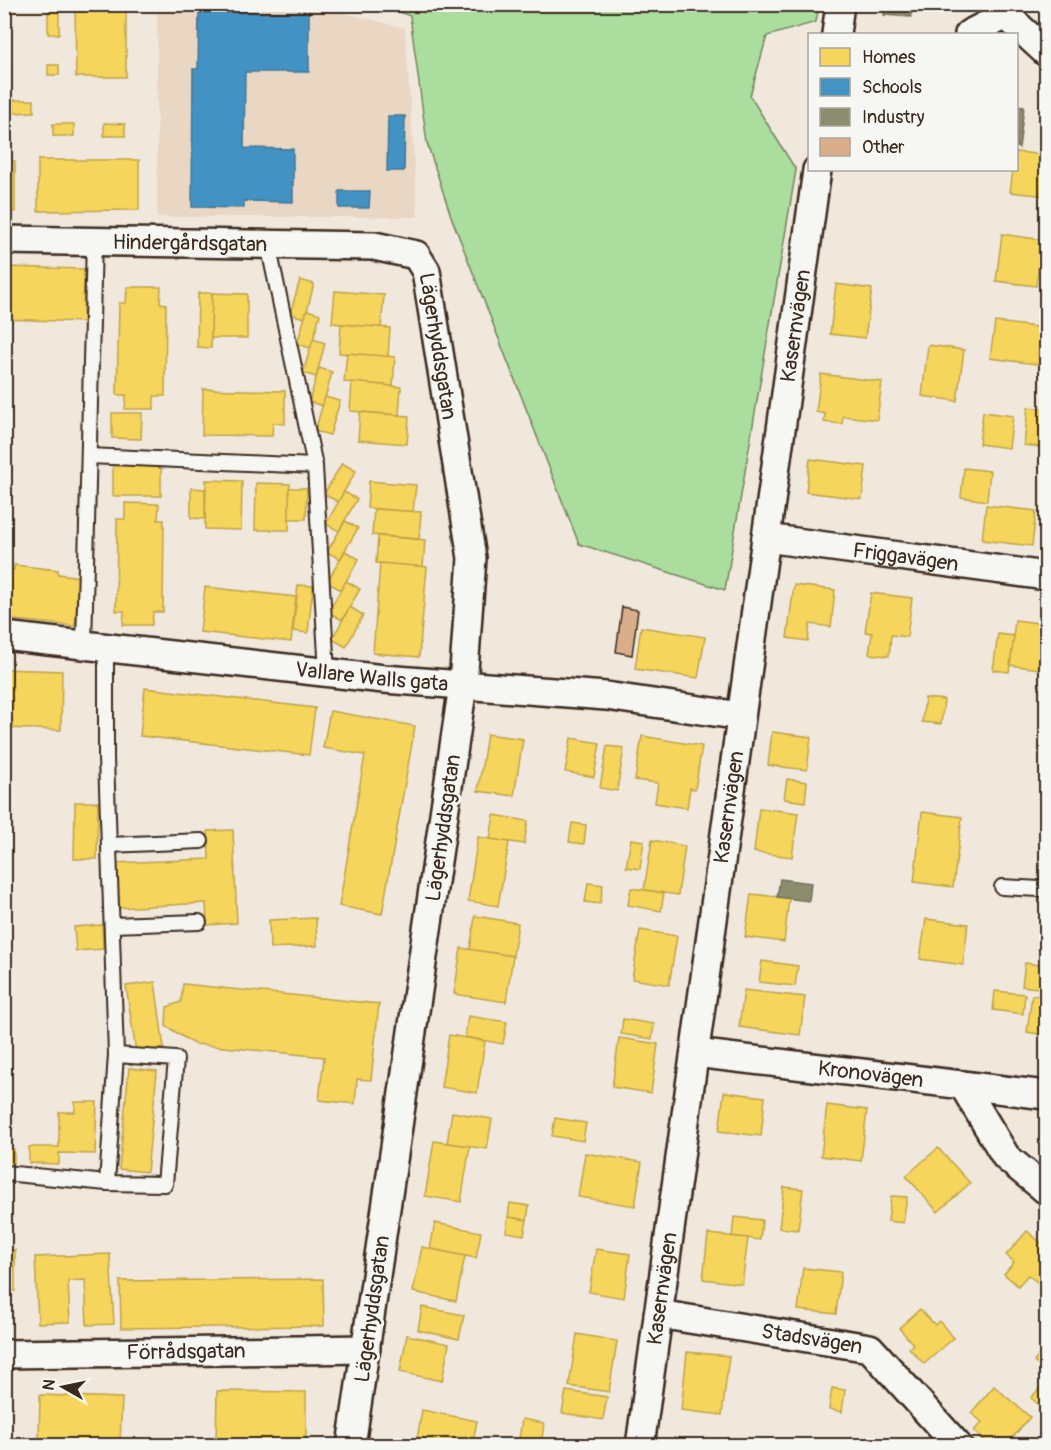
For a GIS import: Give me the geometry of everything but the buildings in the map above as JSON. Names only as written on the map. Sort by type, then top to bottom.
[{"type":"street","points":[[836,33],[840,4]]},
{"type":"street","points":[[971,33],[1009,10],[1047,52]]},
{"type":"street","name":"Kasernvägen","points":[[640,1446],[817,171]]},
{"type":"street","name":"Hindergårdsgatan","points":[[4,240],[374,246]]},
{"type":"street","name":"Lägerhyddsgatan","points":[[351,1446],[464,685],[472,558],[426,271],[416,255],[374,246]]},
{"type":"street","name":"Friggavägen","points":[[766,538],[1047,576]]},
{"type":"street","name":"Vallare Walls gata","points":[[4,636],[327,673],[606,696],[741,716]]},
{"type":"street","name":"Kronovägen","points":[[695,1053],[1047,1095]]},
{"type":"street","points":[[963,1085],[1006,1157],[1047,1190]]},
{"type":"street","name":"Stadsvägen","points":[[658,1314],[870,1348],[958,1446]]},
{"type":"street","name":"Förrådsgatan","points":[[4,1354],[366,1349]]},
{"type":"lane","points":[[94,240],[88,456],[95,646],[106,758],[116,1055],[107,1183]]},
{"type":"lane","points":[[268,244],[315,466],[327,673]]},
{"type":"lane","points":[[88,456],[315,466]]},
{"type":"lane","points":[[109,845],[201,841]]},
{"type":"lane","points":[[1002,887],[1040,889],[1047,884]]},
{"type":"lane","points":[[112,925],[199,922]]},
{"type":"lane","points":[[4,1173],[107,1183],[165,1184],[176,1059],[116,1055]]},
{"type":"shaded area","points":[[157,5],[312,5],[405,28],[418,217],[157,217]]},
{"type":"green space","points":[[382,5],[819,5],[816,22],[767,36],[750,96],[796,170],[725,590],[579,544],[452,219],[427,143],[410,16]]}]
